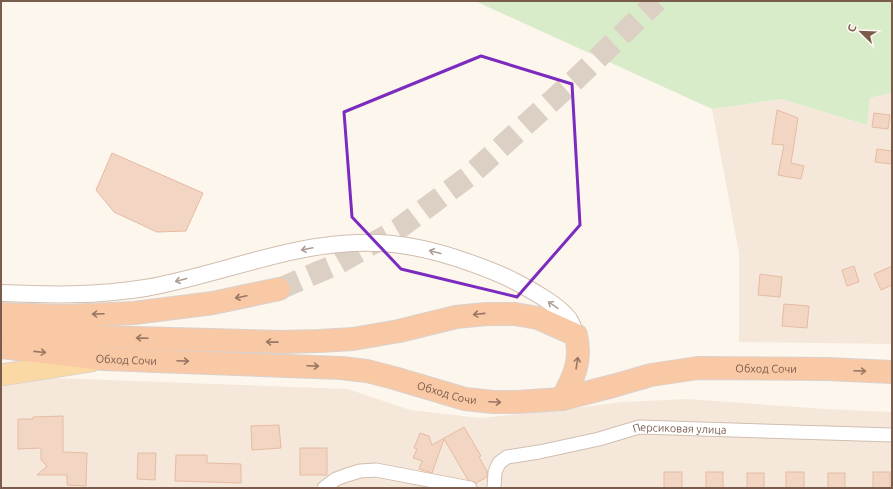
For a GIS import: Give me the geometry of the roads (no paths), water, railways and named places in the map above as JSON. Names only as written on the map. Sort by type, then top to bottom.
[{"type":"highway","points":[[1,314],[63,316],[142,312],[213,303],[279,289]]},
{"type":"highway","points":[[1,332],[134,338],[282,342],[319,341],[353,338],[399,331],[456,317],[515,314],[538,318],[576,335],[579,346],[577,368],[573,379],[562,398]]},
{"type":"highway","name":"Обход Сочи","points":[[1,348],[104,359],[342,368],[367,371],[464,399],[493,402],[562,398],[651,375],[698,368],[892,372]]},
{"type":"main road","points":[[1,375],[104,359]]},
{"type":"street","points":[[1,293],[81,295],[117,292],[172,282],[263,258],[334,244],[378,243],[408,246],[439,252],[504,276],[528,289],[565,314],[572,324],[576,335]]},
{"type":"street","name":"Персиковая улица","points":[[494,488],[495,472],[498,463],[507,456],[539,452],[598,439],[639,427],[892,435]]},
{"type":"street","points":[[324,488],[336,479],[347,474],[376,470],[470,488]]},
{"type":"tunnel","points":[[279,289],[337,264],[398,229],[469,176],[576,79],[657,1]]}]
